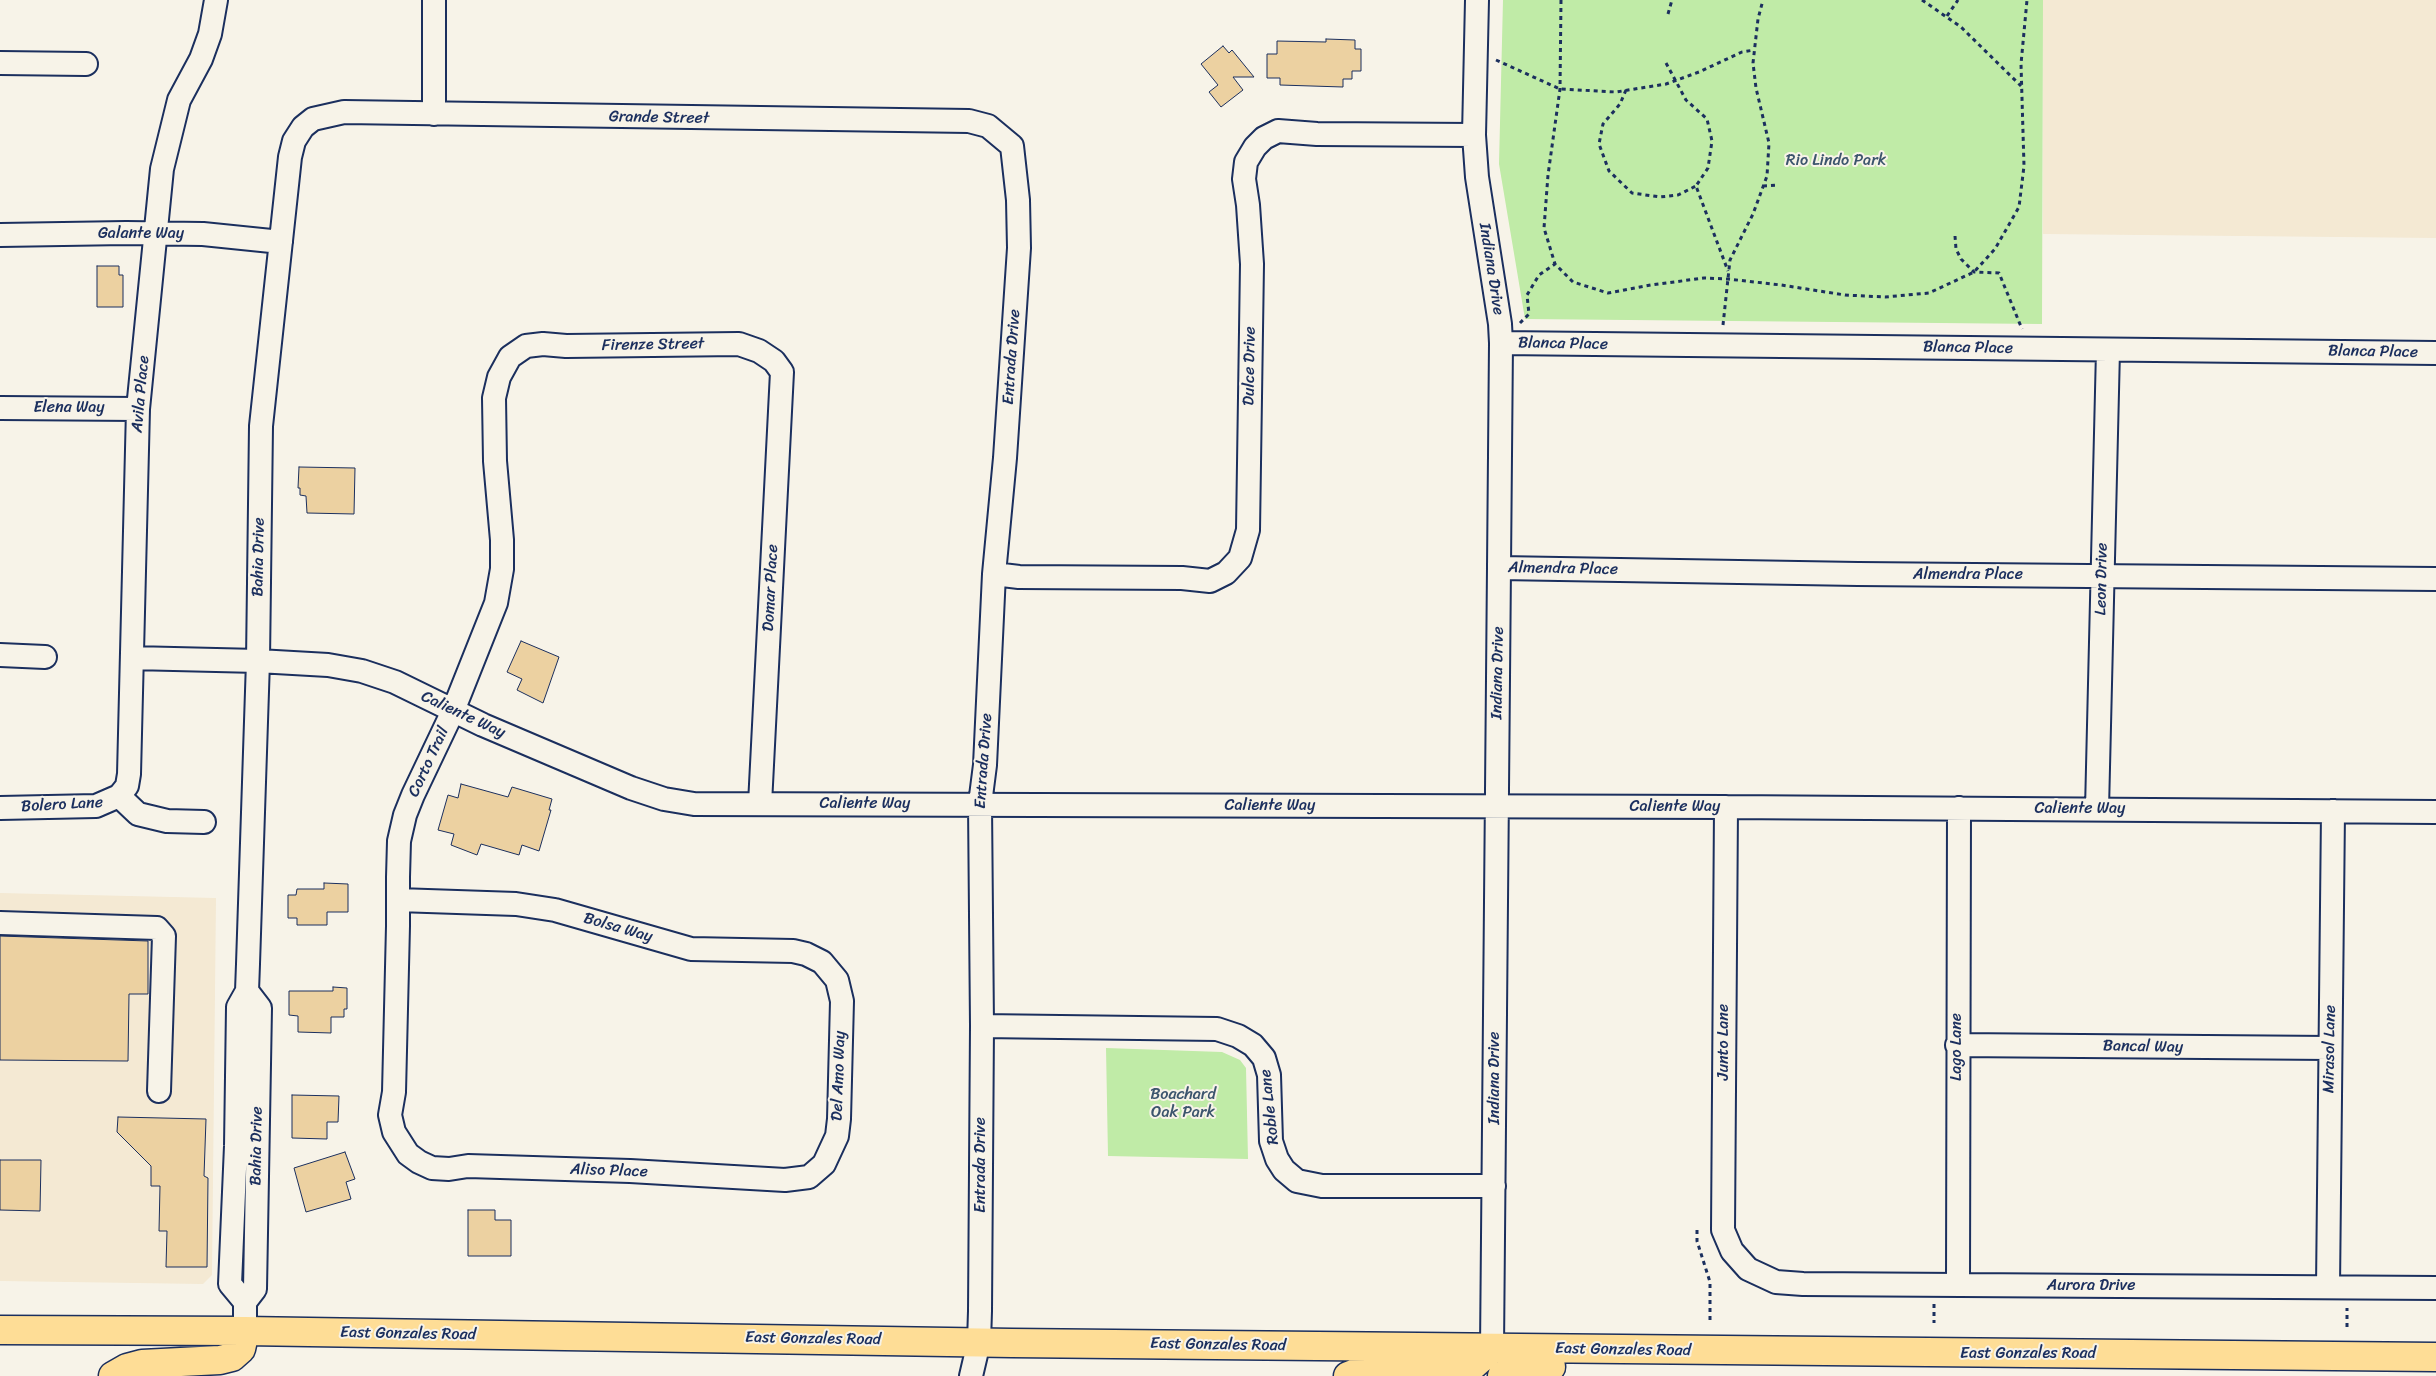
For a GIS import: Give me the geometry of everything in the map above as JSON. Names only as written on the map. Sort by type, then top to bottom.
[{"type":"main road","name":"East Gonzales Road","points":[[0,1330],[245,1331],[1776,1352],[2436,1357]]},
{"type":"main road","points":[[114,1376],[127,1368],[142,1364],[220,1360],[232,1357],[241,1349],[245,1331]]},
{"type":"main road","points":[[1348,1376],[1361,1370],[1471,1367],[1492,1348]]},
{"type":"main road","points":[[1502,1376],[1516,1367],[1746,1369],[1776,1352]]},
{"type":"street","name":"Avila Place","points":[[120,796],[127,786],[129,774],[138,409],[162,169],[179,100],[201,58],[210,34],[216,0]]},
{"type":"street","points":[[434,0],[434,114]]},
{"type":"street","name":"Indiana Drive","points":[[1477,0],[1474,136],[1477,177],[1500,324],[1501,343],[1492,1348]]},
{"type":"street","points":[[0,64],[86,64]]},
{"type":"street","name":"Grande Street","points":[[302,127],[313,119],[344,112],[969,121],[988,126],[1012,146]]},
{"type":"street","name":"Bahia Drive","points":[[245,1302],[230,1284],[236,1146],[238,1007],[246,992],[258,661],[261,426],[290,157],[294,140],[302,127]]},
{"type":"street","name":"Dulce Drive","points":[[994,574],[1019,577],[1182,578],[1210,581],[1226,573],[1240,558],[1248,530],[1252,264],[1248,205],[1244,180],[1246,162],[1255,147],[1264,138],[1278,131],[1474,136]]},
{"type":"street","name":"Entrada Drive","points":[[971,1376],[979,1342],[982,1026],[980,804],[986,765],[994,574],[1005,458],[1019,248],[1018,200],[1012,146]]},
{"type":"street","name":"Galante Way","points":[[0,235],[203,234],[281,242]]},
{"type":"street","name":"Blanca Place","points":[[1501,343],[2436,353]]},
{"type":"street","name":"Firenze Street","points":[[516,351],[526,346],[543,344],[566,346],[739,344],[760,351],[774,361],[782,372]]},
{"type":"street","name":"Leon Drive","points":[[2097,809],[2108,350]]},
{"type":"street","name":"Corto Trail","points":[[408,1154],[397,1140],[390,1115],[394,1092],[399,841],[405,815],[452,711],[496,603],[502,569],[502,540],[495,461],[494,398],[499,377],[516,351]]},
{"type":"street","name":"Domar Place","points":[[760,804],[782,372]]},
{"type":"street","name":"Elena Way","points":[[0,408],[138,409]]},
{"type":"street","name":"Almendra Place","points":[[1500,568],[2436,579]]},
{"type":"street","points":[[0,655],[45,657]]},
{"type":"street","name":"Caliente Way","points":[[132,658],[258,661],[328,665],[362,671],[395,682],[452,711],[631,788],[664,799],[694,804],[1958,808],[2436,812]]},
{"type":"street","name":"Bolero Lane","points":[[0,808],[96,806],[120,796],[138,814],[167,821],[204,822]]},
{"type":"street","name":"Junto Lane","points":[[1726,807],[1723,1230],[1732,1252],[1748,1270]]},
{"type":"street","name":"Lago Lane","points":[[1958,808],[1958,1285]]},
{"type":"street","name":"Mirasol Lane","points":[[2328,1287],[2333,811]]},
{"type":"street","name":"Bolsa Way","points":[[398,900],[516,904],[555,910],[691,949],[793,951],[806,954],[822,962],[832,972]]},
{"type":"street","points":[[0,923],[157,928],[164,936],[159,1091]]},
{"type":"street","name":"Del Amo Way","points":[[814,1174],[830,1153],[837,1136],[839,1119],[842,1001],[837,980],[832,972]]},
{"type":"street","name":"Bahia Drive","points":[[245,1331],[245,1302],[255,1289],[260,1008],[246,992]]},
{"type":"street","name":"Roble Lane","points":[[982,1026],[1217,1029],[1238,1036],[1253,1045],[1264,1058],[1269,1075],[1271,1141],[1277,1159],[1284,1170],[1297,1181],[1322,1186],[1494,1186]]},
{"type":"street","name":"Bancal Way","points":[[1957,1045],[2330,1048]]},
{"type":"street","points":[[236,1090],[244,1101],[245,1111],[246,1204],[256,1211]]},
{"type":"street","name":"Aliso Place","points":[[408,1154],[432,1168],[449,1169],[468,1166],[602,1170],[776,1180],[809,1177],[814,1174]]},
{"type":"street","name":"Aurora Drive","points":[[1748,1270],[1776,1282],[1794,1283],[2436,1288]]},
{"type":"path","points":[[1560,0],[1562,18],[1560,89],[1548,175],[1544,228],[1555,264],[1573,282],[1608,293],[1704,278],[1728,279],[1845,295],[1885,297],[1929,292],[1974,272],[1995,250],[2019,207],[2024,166],[2021,64],[2027,0]]},
{"type":"path","points":[[1668,14],[1672,0]]},
{"type":"path","points":[[1722,346],[1730,260],[1753,214],[1767,176],[1769,143],[1752,63],[1758,19],[1763,0]]},
{"type":"path","points":[[1922,0],[1961,26],[1992,54],[2022,86]]},
{"type":"path","points":[[1947,16],[1958,0]]},
{"type":"path","points":[[1477,56],[1497,60],[1560,89],[1616,92],[1675,81],[1742,52],[1754,50]]},
{"type":"path","points":[[1626,90],[1620,104],[1603,124],[1599,144],[1610,171],[1632,193],[1660,197],[1678,195],[1696,186],[1708,168],[1712,142],[1707,119],[1686,100],[1666,63]]},
{"type":"path","points":[[1763,186],[1778,185]]},
{"type":"path","points":[[1696,186],[1728,272]]},
{"type":"path","points":[[1955,236],[1956,248],[1961,259],[1974,272],[1999,273],[2028,349]]},
{"type":"path","points":[[1501,343],[1529,314],[1527,295],[1540,275],[1555,264]]},
{"type":"path","points":[[1697,1230],[1697,1241],[1710,1282],[1710,1321]]},
{"type":"shaded area","points":[[2043,0],[2436,0],[2436,238],[2043,234]]},
{"type":"shaded area","points":[[0,893],[216,898],[212,1275],[203,1284],[0,1281]]},
{"type":"green space","name":"Rio Lindo Park","points":[[1503,0],[2043,0],[2042,324],[1525,319],[1499,164]]},
{"type":"green space","name":"Boachard Oak Park","points":[[1106,1048],[1222,1052],[1240,1060],[1246,1068],[1248,1159],[1108,1156]]},
{"type":"building","points":[[1326,39],[1355,40],[1355,49],[1361,49],[1361,71],[1352,71],[1352,79],[1343,79],[1343,87],[1280,85],[1280,78],[1267,78],[1267,54],[1277,54],[1277,41],[1326,42]]},
{"type":"building","points":[[1223,46],[1229,53],[1232,50],[1254,77],[1233,77],[1243,90],[1221,107],[1209,92],[1218,85],[1201,64]]},
{"type":"building","points":[[97,266],[119,266],[119,275],[123,275],[123,307],[97,307]]},
{"type":"building","points":[[299,467],[355,468],[354,514],[307,513],[306,496],[300,495],[300,488],[298,488]]},
{"type":"building","points":[[521,641],[559,657],[543,703],[517,690],[522,679],[507,672]]},
{"type":"building","points":[[461,784],[508,797],[512,787],[552,799],[549,810],[551,810],[539,851],[522,845],[519,855],[481,844],[477,855],[451,845],[454,834],[438,830],[448,795],[458,798]]},
{"type":"building","points":[[324,883],[348,884],[348,912],[327,912],[327,925],[297,925],[297,918],[288,918],[288,895],[296,895],[297,889],[324,889]]},
{"type":"building","points":[[0,936],[148,941],[148,994],[129,994],[128,1061],[0,1060]]},
{"type":"building","points":[[333,987],[347,988],[347,1009],[344,1009],[344,1017],[331,1017],[331,1033],[298,1032],[298,1016],[289,1015],[289,991],[333,991]]},
{"type":"building","points":[[292,1095],[339,1096],[338,1122],[327,1122],[327,1139],[292,1138]]},
{"type":"building","points":[[118,1117],[206,1119],[204,1176],[208,1178],[207,1267],[166,1267],[167,1231],[159,1231],[160,1186],[151,1186],[151,1166],[117,1132]]},
{"type":"building","points":[[345,1152],[355,1179],[346,1182],[351,1199],[306,1212],[294,1168]]},
{"type":"building","points":[[0,1160],[41,1160],[40,1211],[0,1210]]},
{"type":"building","points":[[468,1210],[495,1210],[495,1220],[511,1220],[511,1256],[468,1256]]}]
